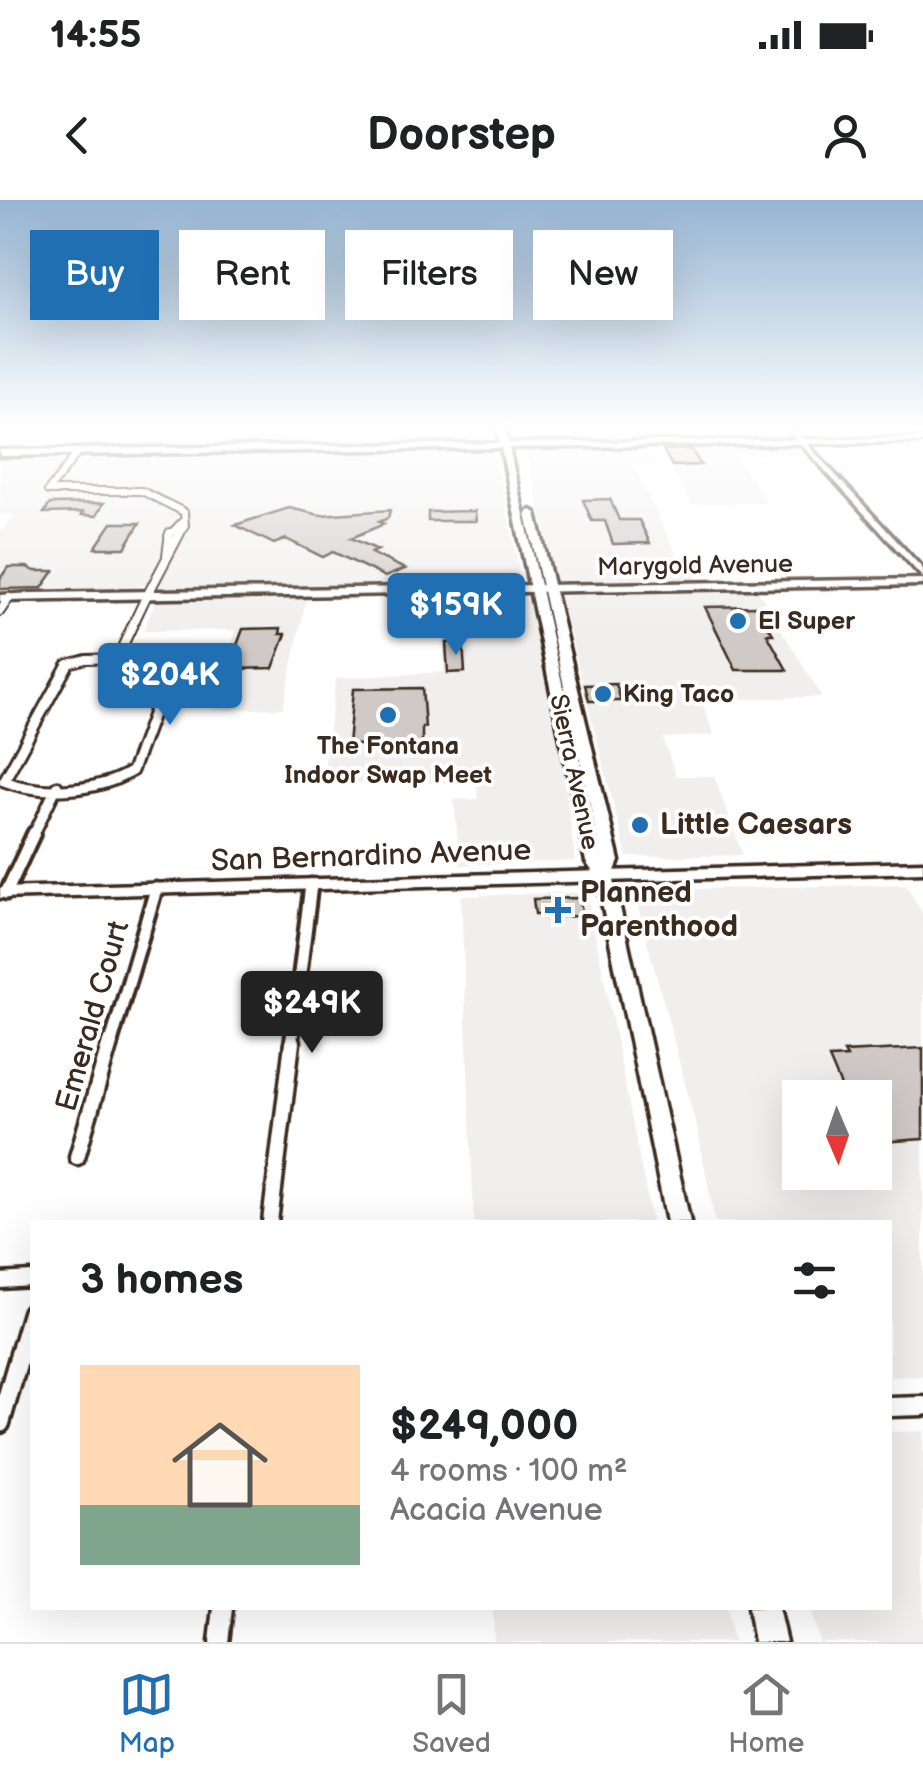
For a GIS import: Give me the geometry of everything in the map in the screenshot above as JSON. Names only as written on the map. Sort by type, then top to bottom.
[{"type":"main road","name":"Sierra Avenue","points":[[522,496],[612,861],[606,876]]},
{"type":"main road","name":"Sierra Avenue","points":[[542,589],[556,688],[594,862],[606,876],[679,1220]]},
{"type":"main road","points":[[556,688],[564,688],[572,724],[583,737]]},
{"type":"main road","points":[[763,1610],[770,1642]]},
{"type":"street","points":[[154,496],[182,509],[184,514],[165,544],[166,555]]},
{"type":"street","points":[[850,496],[923,579]]},
{"type":"street","points":[[117,658],[166,555],[178,541],[185,525],[182,522]]},
{"type":"street","points":[[171,531],[178,541]]},
{"type":"street","name":"Marygold Avenue","points":[[4,598],[923,579]]},
{"type":"street","name":"Marygold Avenue","points":[[24,597],[147,595]]},
{"type":"street","points":[[0,611],[4,598]]},
{"type":"street","points":[[162,657],[172,664],[132,771],[110,784],[57,786],[16,787],[6,783],[4,776],[66,666],[80,660],[162,657]]},
{"type":"street","points":[[2,897],[57,786]]},
{"type":"street","name":"San Bernardino Avenue","points":[[2,897],[923,866]]},
{"type":"street","points":[[270,1220],[311,885]]},
{"type":"street","name":"Emerald Court","points":[[77,1157],[156,890]]},
{"type":"street","points":[[0,1280],[30,1279]]},
{"type":"street","points":[[0,1423],[30,1320]]},
{"type":"street","points":[[892,1408],[923,1406]]},
{"type":"street","points":[[219,1642],[223,1610]]},
{"type":"shaded area","points":[[0,496],[504,496],[521,580],[309,587],[283,708],[213,710],[236,630],[143,631],[162,585],[141,585],[131,591],[0,593],[0,532],[14,515],[0,514]]},
{"type":"shaded area","points":[[537,496],[648,496],[678,558],[699,579],[557,581]]},
{"type":"shaded area","points":[[687,496],[763,496],[768,503],[691,504]]},
{"type":"shaded area","points":[[758,591],[822,697],[701,700],[714,735],[663,738],[676,776],[714,776],[743,855],[627,857],[560,596]]},
{"type":"shaded area","points":[[444,595],[522,595],[530,600],[565,779],[575,861],[460,865],[454,800],[478,799],[476,782],[322,783],[336,678],[444,672]]},
{"type":"shaded area","points":[[906,884],[923,915],[923,1376],[892,1377],[892,1220],[715,1220],[698,1132],[638,907],[657,890]]},
{"type":"shaded area","points":[[587,892],[652,1220],[474,1220],[461,896]]},
{"type":"shaded area","points":[[923,1431],[923,1642],[819,1642],[811,1610],[892,1610],[892,1432]]},
{"type":"shaded area","points":[[493,1610],[726,1610],[733,1642],[494,1642]]},
{"type":"building","points":[[610,499],[619,520],[639,520],[650,543],[613,544],[605,521],[592,521],[583,500]]},
{"type":"building","points":[[104,503],[96,516],[81,515],[83,512],[44,513],[50,504]]},
{"type":"building","points":[[289,508],[320,515],[390,510],[388,518],[379,522],[384,524],[351,538],[378,550],[371,553],[405,569],[385,577],[333,552],[323,557],[286,539],[274,544],[235,525]]},
{"type":"building","points":[[475,511],[476,521],[428,521],[428,512]]},
{"type":"building","points":[[112,523],[140,523],[125,548],[95,548]]},
{"type":"building","points":[[8,567],[54,571],[42,588],[0,589],[0,579]]},
{"type":"building","points":[[756,606],[773,634],[767,634],[787,670],[736,670],[705,607]]},
{"type":"building","points":[[281,628],[280,634],[286,634],[273,668],[228,669],[243,629]]},
{"type":"building","points":[[463,642],[465,672],[448,673],[446,643]]},
{"type":"building","name":"King Taco","points":[[616,684],[621,701],[589,701],[585,685]]},
{"type":"building","name":"The Fontana Indoor Swap Meet","points":[[422,688],[422,744],[348,745],[353,689]]},
{"type":"building","name":"Planned Parenthood","points":[[579,898],[583,916],[535,914],[533,899]]},
{"type":"building","points":[[923,1048],[923,1139],[892,1141],[892,1080],[838,1080],[829,1058],[847,1057],[844,1052]]},
{"type":"place","name":"El Super","points":[[738,621]]},
{"type":"place","name":"King Taco","points":[[603,694]]},
{"type":"place","name":"The Fontana Indoor Swap Meet","points":[[388,715]]},
{"type":"place","name":"Little Caesars","points":[[640,825]]},
{"type":"place","name":"Planned Parenthood","points":[[558,910]]}]
